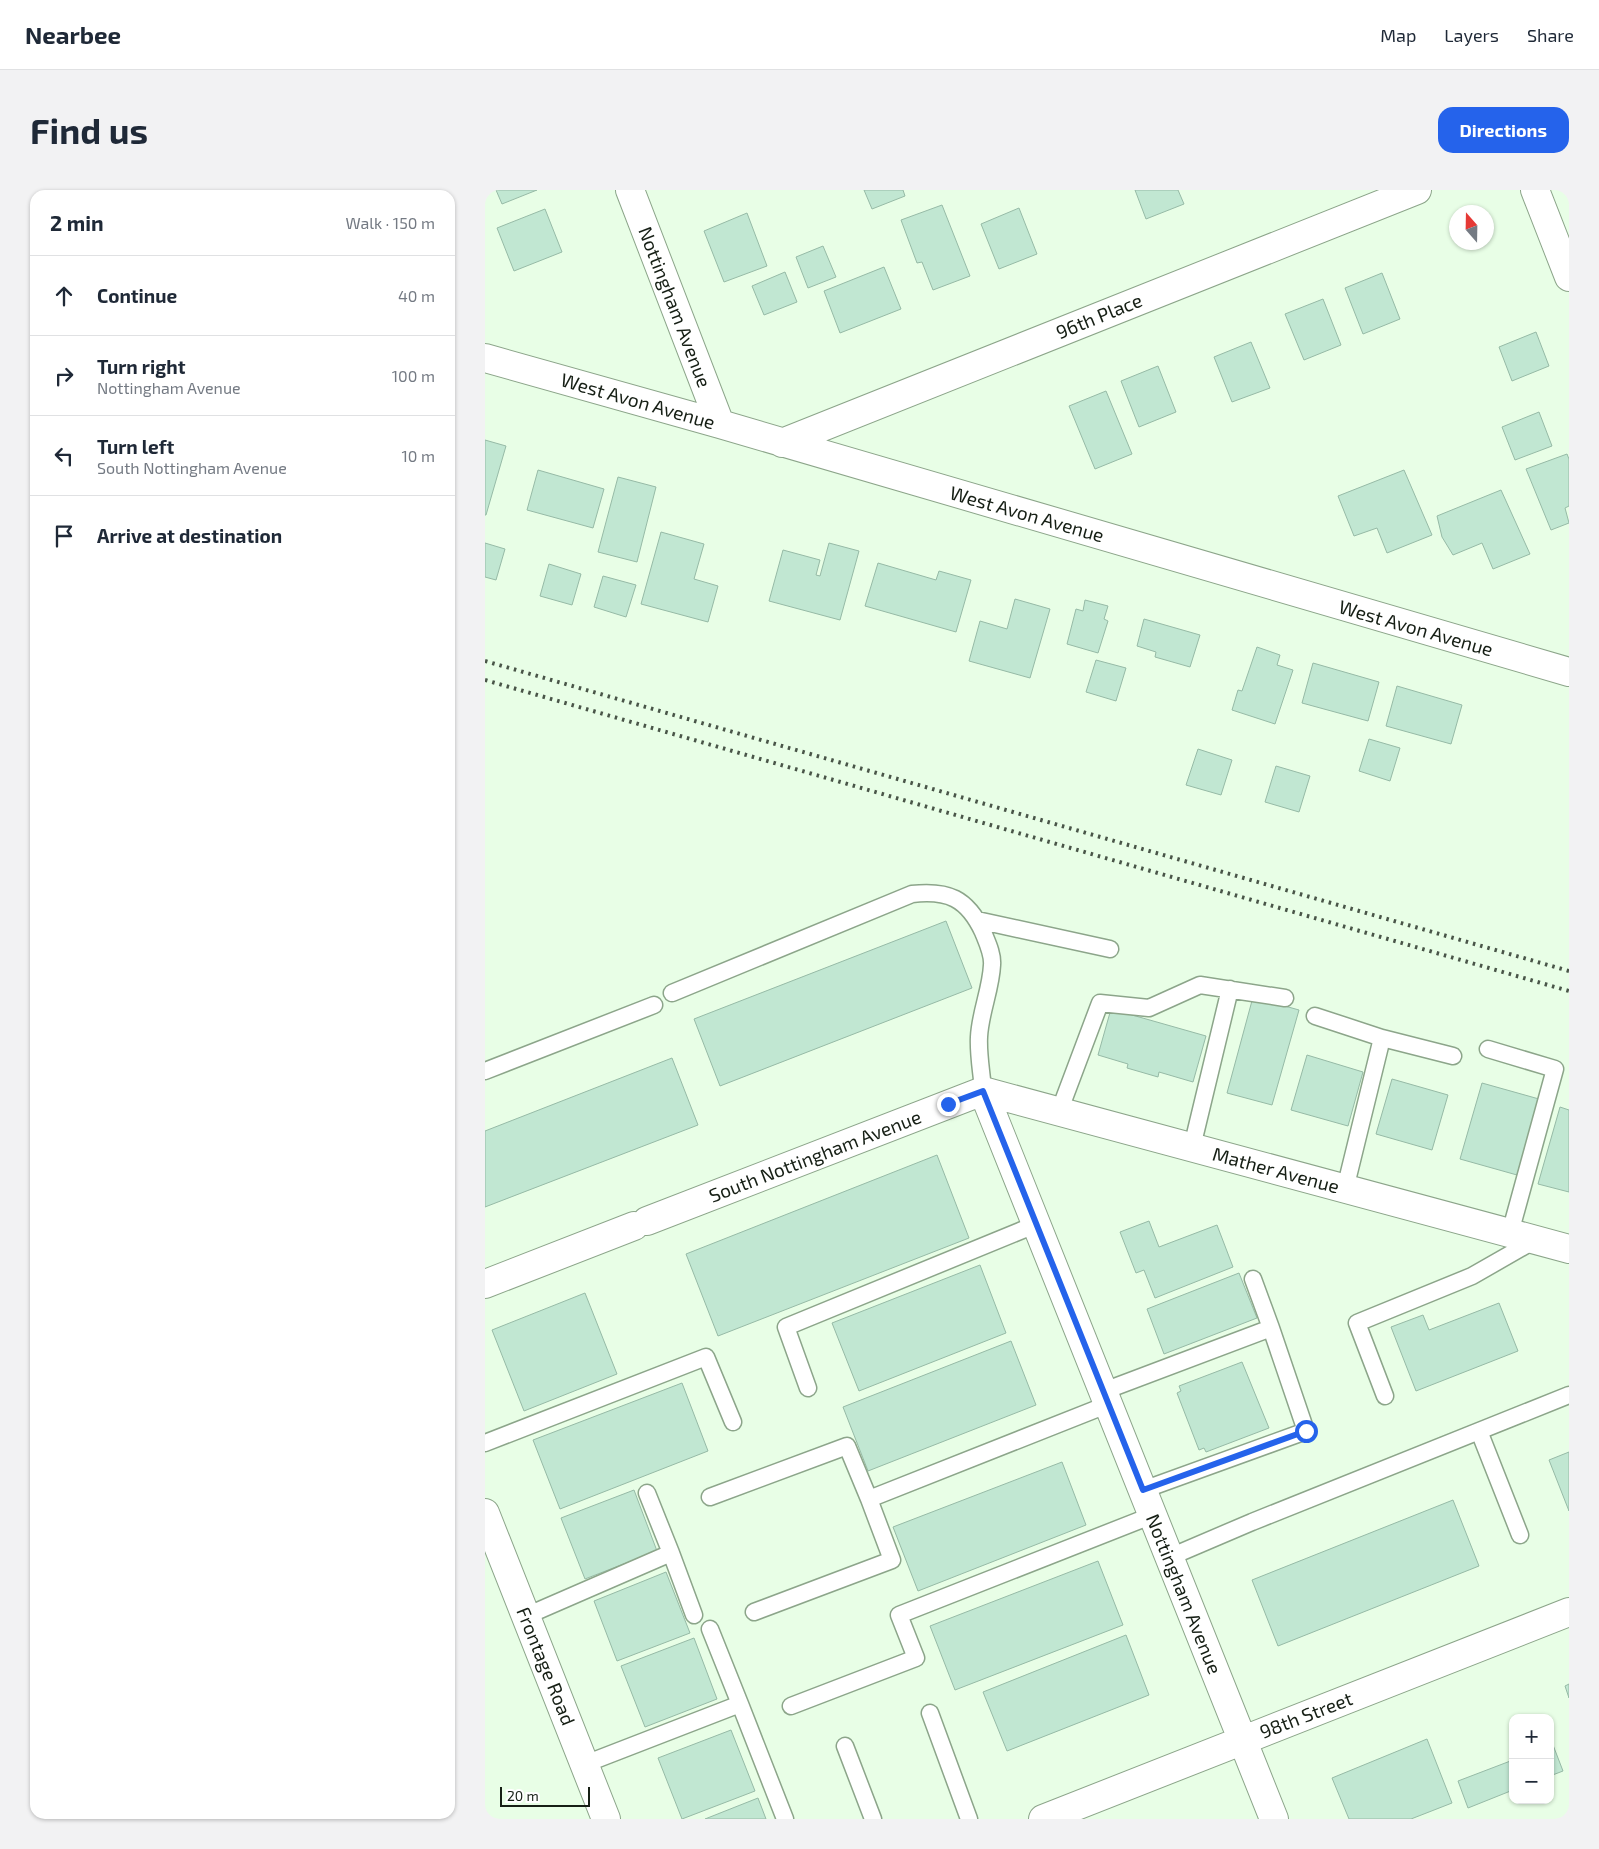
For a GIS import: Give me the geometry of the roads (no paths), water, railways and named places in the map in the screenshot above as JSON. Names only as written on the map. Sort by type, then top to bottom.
[{"type":"street","name":"Nottingham Avenue","points":[[630,190],[720,424]]},
{"type":"street","name":"96th Place","points":[[781,442],[1417,190]]},
{"type":"street","points":[[1535,190],[1569,277]]},
{"type":"street","name":"West Avon Avenue","points":[[485,358],[720,424],[1569,672]]},
{"type":"street","name":"Nottingham Avenue","points":[[983,1091],[1274,1819]]},
{"type":"street","name":"Mather Avenue","points":[[983,1091],[1569,1250]]},
{"type":"street","name":"South Nottingham Avenue","points":[[485,1284],[983,1091]]},
{"type":"street","name":"Frontage Road","points":[[485,1513],[606,1819]]},
{"type":"street","name":"98th Street","points":[[1043,1819],[1569,1612]]},
{"type":"lane","points":[[672,993],[912,894],[932,892],[945,894],[959,900],[977,920],[988,944],[993,963],[979,1036],[983,1091]]},
{"type":"lane","points":[[977,920],[1111,948]]},
{"type":"lane","points":[[1059,1112],[1100,1003],[1149,1008],[1201,985],[1285,998]]},
{"type":"lane","points":[[1192,1147],[1231,989]]},
{"type":"lane","points":[[485,1071],[654,1005]]},
{"type":"lane","points":[[1315,1016],[1382,1038],[1453,1056]]},
{"type":"lane","points":[[1345,1189],[1382,1038]]},
{"type":"lane","points":[[1385,1396],[1357,1323],[1472,1276],[1522,1237],[1562,1071],[1488,1049]]},
{"type":"lane","points":[[808,1388],[786,1327],[1037,1224]]},
{"type":"lane","points":[[1143,1490],[1306,1431],[1253,1278]]},
{"type":"lane","points":[[869,1499],[1271,1328]]},
{"type":"lane","points":[[485,1443],[706,1357],[733,1422]]},
{"type":"lane","points":[[1170,1557],[1251,1522],[1569,1395]]},
{"type":"lane","points":[[1479,1431],[1520,1534]]},
{"type":"lane","points":[[710,1497],[847,1446],[869,1499],[892,1560],[754,1612]]},
{"type":"lane","points":[[647,1493],[695,1615]]},
{"type":"lane","points":[[791,1706],[916,1658],[899,1615],[1153,1515]]},
{"type":"lane","points":[[526,1616],[671,1553]]},
{"type":"lane","points":[[710,1629],[785,1819]]},
{"type":"lane","points":[[585,1764],[740,1704]]},
{"type":"lane","points":[[930,1713],[969,1819]]},
{"type":"lane","points":[[845,1746],[873,1819]]},
{"type":"railway","points":[[485,661],[1569,971]]},
{"type":"railway","points":[[485,680],[1569,991]]}]
